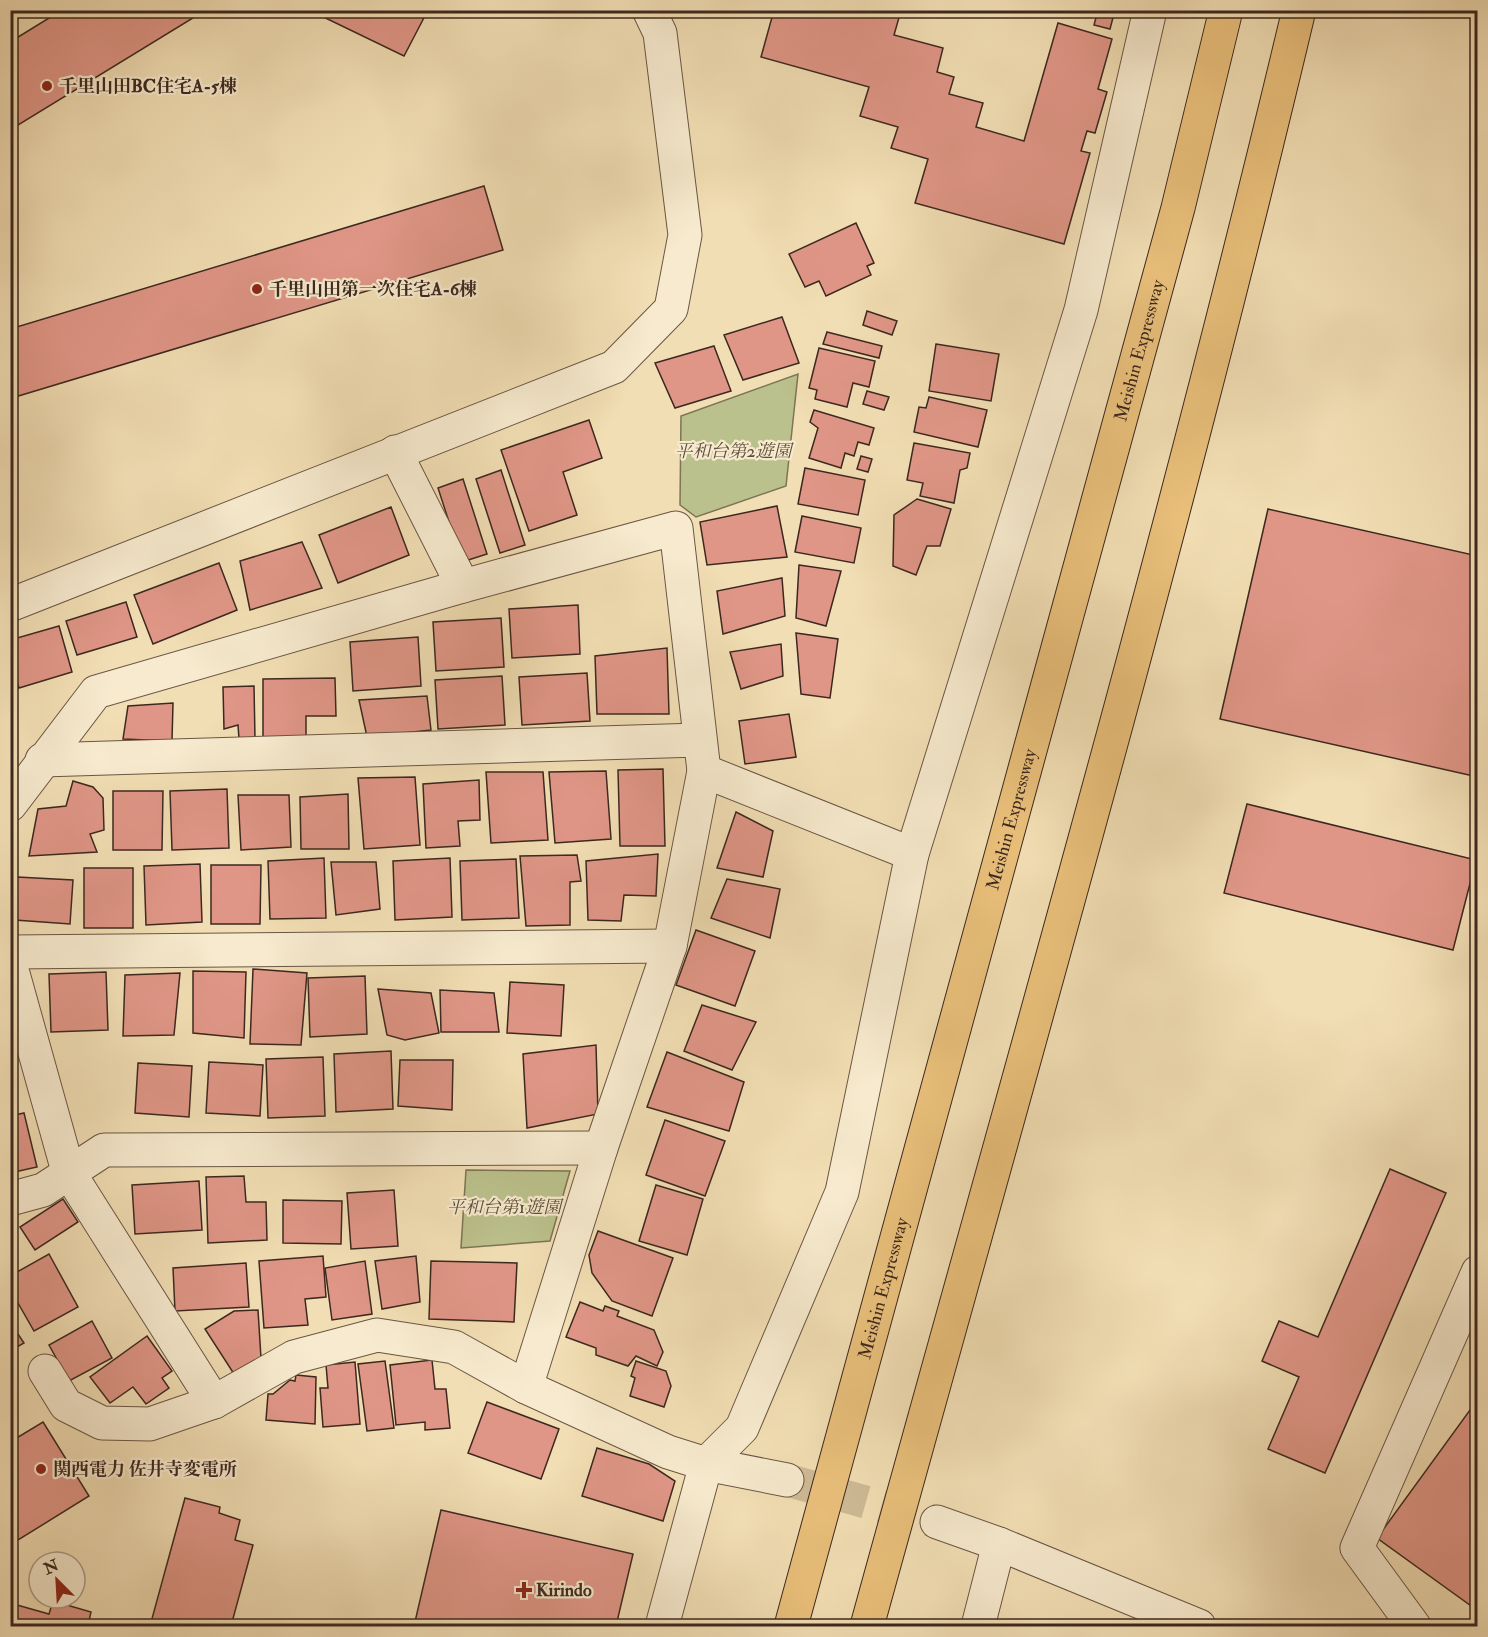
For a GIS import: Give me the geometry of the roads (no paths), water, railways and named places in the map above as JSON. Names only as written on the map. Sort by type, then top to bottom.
[{"type":"highway","name":"Meishin Expressway","points":[[790,1626],[1166,254],[1226,10]]},
{"type":"highway","points":[[867,1626],[1112,734],[1249,220],[1299,10]]},
{"type":"street","points":[[10,605],[614,367],[671,309],[685,235],[660,33],[649,10]]},
{"type":"street","points":[[662,1626],[706,1464],[742,1428],[842,1192],[912,854],[1081,310],[1150,10]]},
{"type":"street","points":[[394,452],[463,586]]},
{"type":"street","points":[[10,805],[96,692],[463,586],[676,528],[702,755],[670,946],[601,1148],[526,1387]]},
{"type":"street","points":[[42,760],[702,755],[912,854]]},
{"type":"street","points":[[10,952],[670,946]]},
{"type":"street","points":[[10,963],[68,1172],[214,1402]]},
{"type":"street","points":[[10,1199],[44,1190],[104,1150],[601,1148]]},
{"type":"street","points":[[1414,1626],[1357,1548],[1478,1272]]},
{"type":"street","points":[[45,1371],[66,1405],[102,1423],[150,1424],[214,1402],[294,1357],[377,1335],[454,1347],[526,1387],[668,1452],[706,1464],[787,1480]]},
{"type":"street","points":[[937,1522],[999,1544],[1199,1626]]},
{"type":"street","points":[[978,1626],[999,1544]]},
{"type":"tunnel","points":[[787,1480],[937,1522]]},
{"type":"place","name":"千里山田BC住宅A-5棟","points":[[47,86]]},
{"type":"place","name":"千里山田第一次住宅A-6棟","points":[[257,289]]},
{"type":"place","name":"関西電力 佐井寺変電所","points":[[41,1469]]},
{"type":"place","name":"Kirindo","points":[[524,1590]]},
{"type":"park label","name":"平和台第2遊園","points":[[733,451]]},
{"type":"park label","name":"平和台第1遊園","points":[[504,1207]]}]
